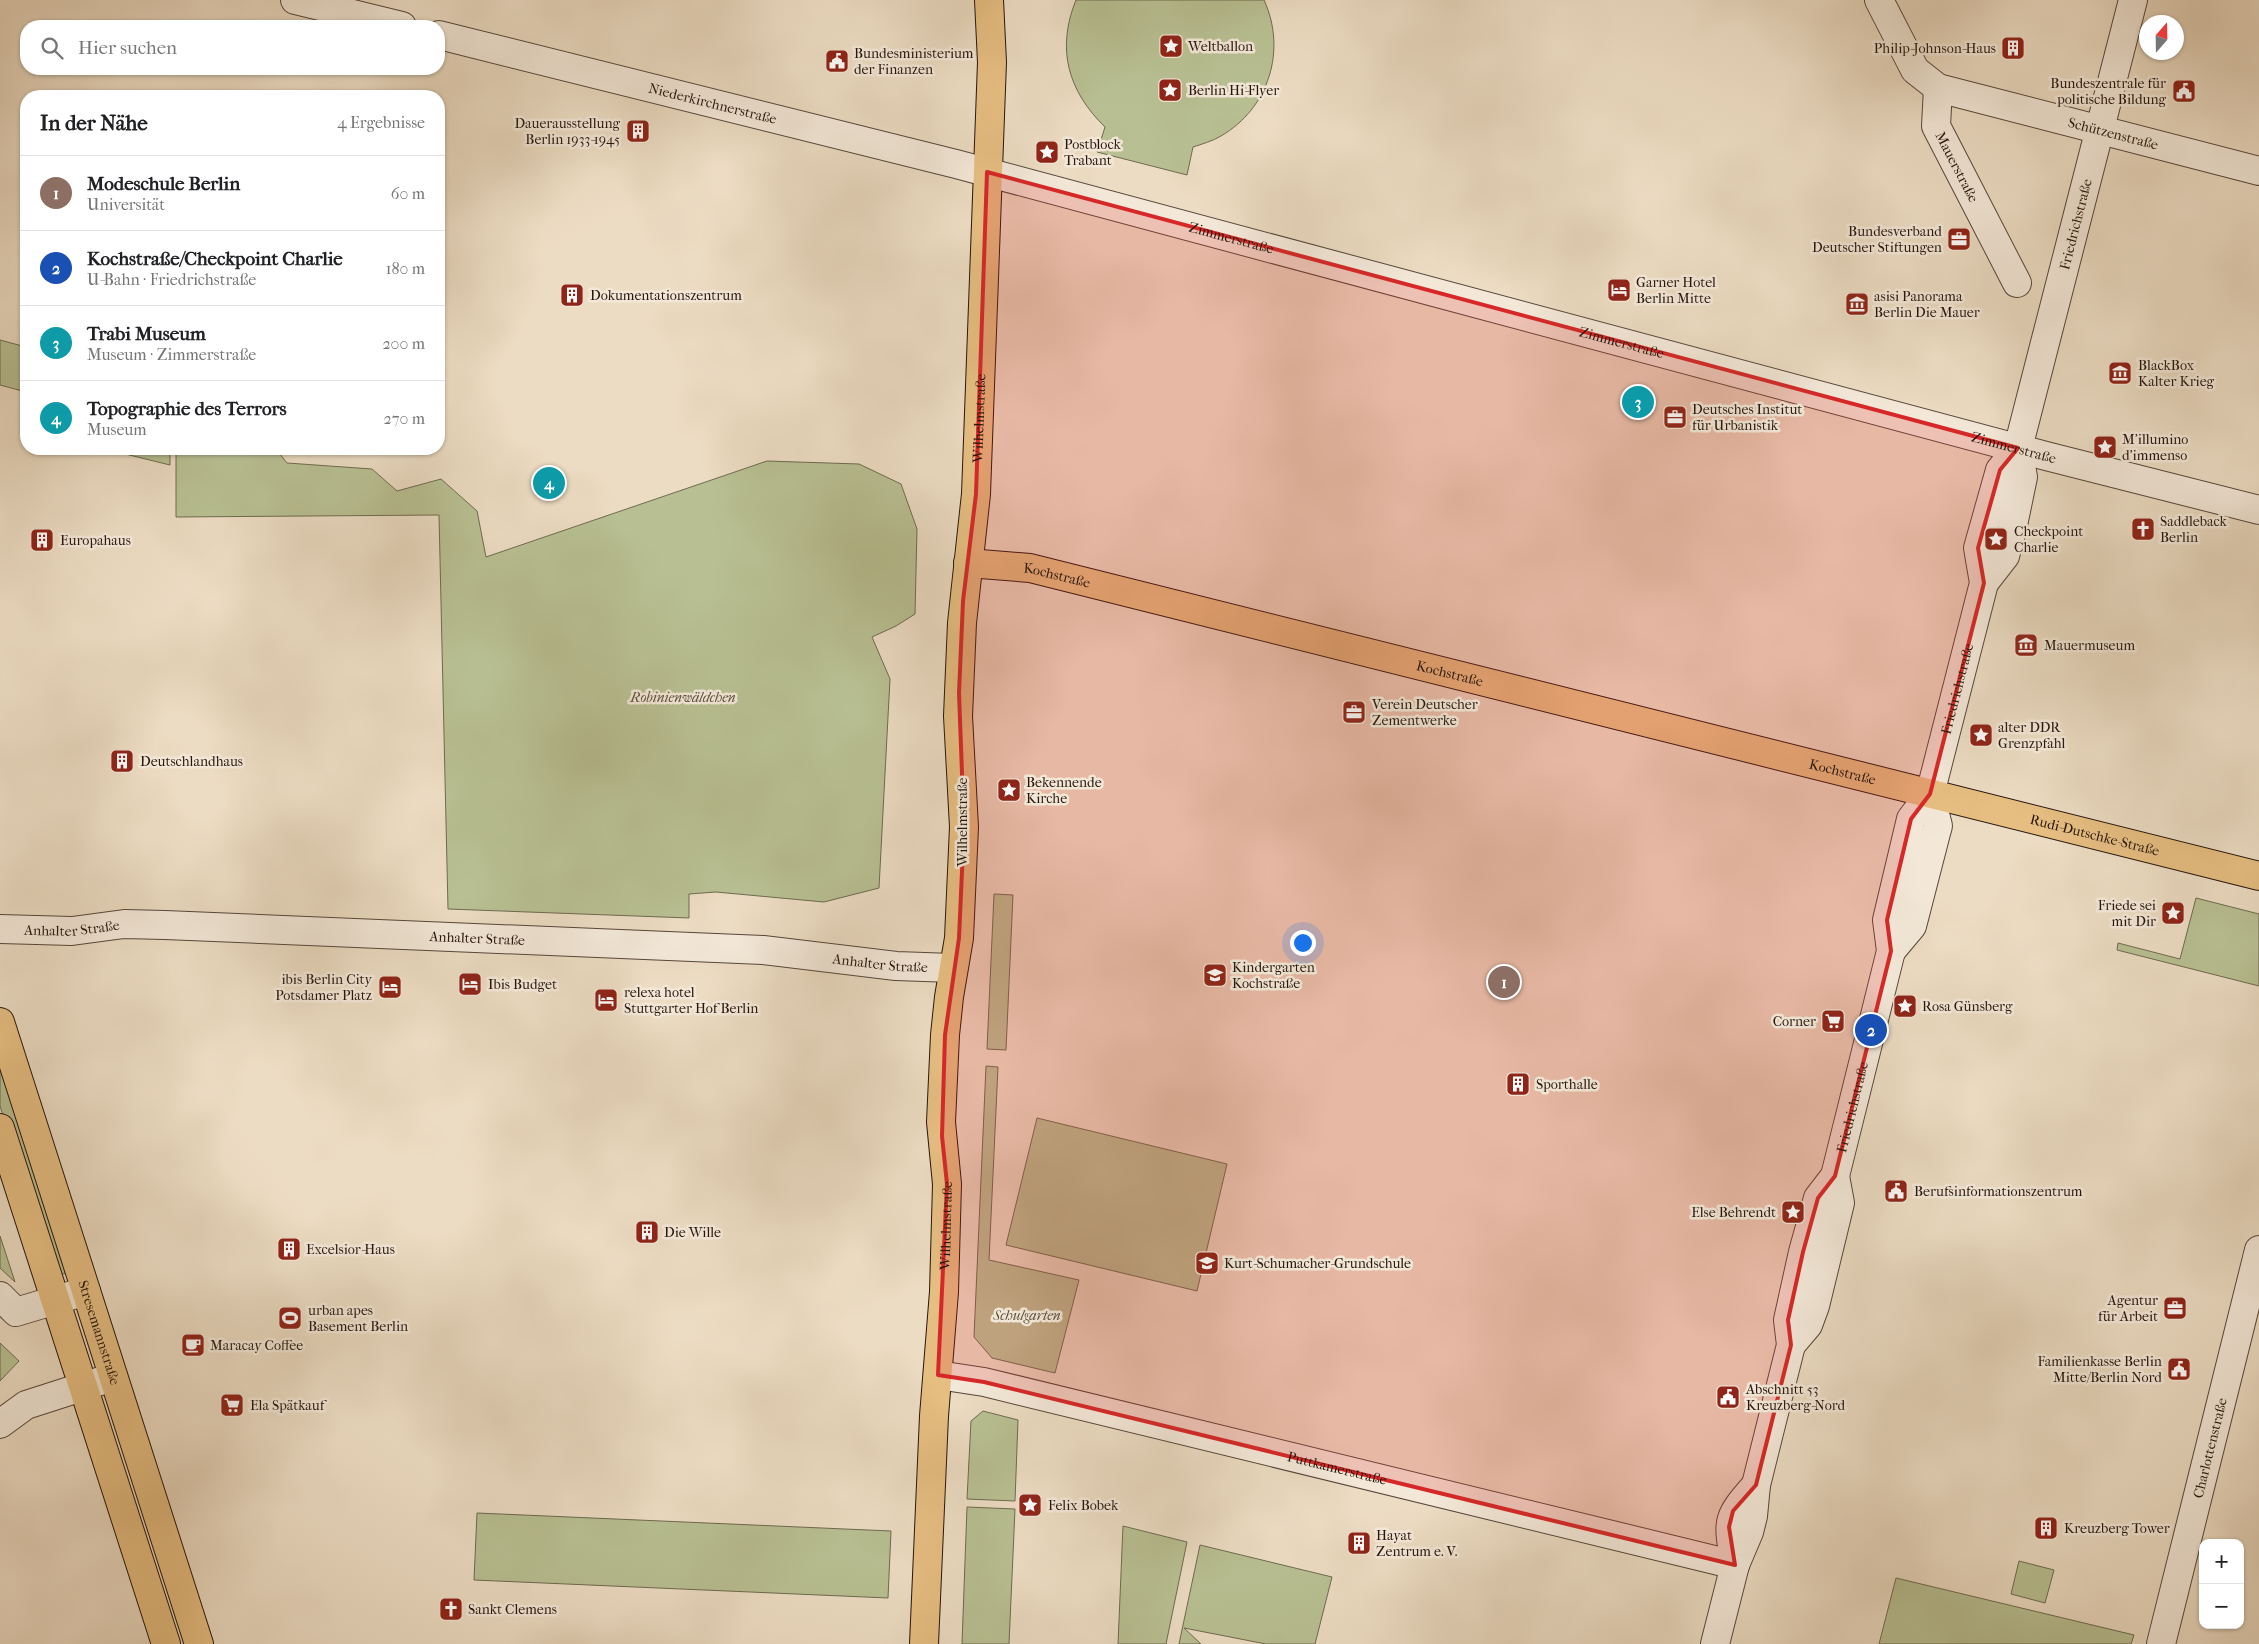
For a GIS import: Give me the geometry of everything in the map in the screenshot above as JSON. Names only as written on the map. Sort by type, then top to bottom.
[{"type":"main road","name":"Wilhelmstraße","points":[[924,1644],[933,1430],[943,1315],[947,1184],[942,1122],[945,1035],[953,968],[959,938],[963,847],[964,811],[958,716],[963,601],[976,494],[992,62],[989,0]]},
{"type":"main road","name":"Kochstraße","points":[[968,563],[1030,568],[1930,794]]},
{"type":"main road","name":"Rudi-Dutschke-Straße","points":[[1930,794],[2259,876]]},
{"type":"main road","name":"Stresemannstraße","points":[[0,1022],[199,1644]]},
{"type":"main road","points":[[0,1128],[166,1644]]},
{"type":"street","points":[[294,0],[377,20]]},
{"type":"street","points":[[1879,0],[1915,70],[1938,88]]},
{"type":"street","name":"Friedrichstraße","points":[[1715,1644],[1735,1565],[1729,1527],[1731,1519],[1734,1511],[1756,1485],[1791,1345],[1788,1320],[1803,1252],[1818,1198],[1835,1176],[1891,951],[1912,926],[1938,826],[1930,794],[1984,583],[1978,548],[2000,470],[2018,448],[2133,0]]},
{"type":"street","name":"Niederkirchnerstraße","points":[[445,37],[987,172]]},
{"type":"street","name":"Schützenstraße","points":[[1938,88],[2259,171]]},
{"type":"street","name":"Mauerstraße","points":[[1938,88],[1936,126],[2017,283]]},
{"type":"street","name":"Zimmerstraße","points":[[987,172],[2018,448],[2259,510]]},
{"type":"street","name":"Anhalter Straße","points":[[0,929],[72,930],[124,924],[763,950],[896,966],[953,968]]},
{"type":"street","name":"Charlottenstraße","points":[[2161,1644],[2259,1250]]},
{"type":"street","points":[[0,1296],[16,1312],[86,1291]]},
{"type":"street","name":"Puttkamerstraße","points":[[938,1375],[984,1382],[1735,1565]]},
{"type":"street","points":[[0,1424],[26,1405],[113,1377]]},
{"type":"highlighted area","points":[[987,172],[2018,448],[2000,470],[1978,548],[1984,583],[1930,794],[1911,819],[1887,920],[1891,951],[1835,1176],[1818,1198],[1803,1252],[1788,1320],[1791,1345],[1756,1485],[1733,1511],[1729,1527],[1735,1565],[984,1382],[938,1375],[947,1184],[942,1136],[945,1035],[959,938],[964,827],[959,693],[963,601],[976,494]]},
{"type":"green space","name":"Berlin Hi-Flyer","points":[[1076,0],[1264,0],[1271,19],[1274,38],[1273,58],[1262,94],[1238,124],[1218,138],[1193,147],[1187,175],[1097,152],[1105,127],[1082,99],[1074,84],[1069,68],[1067,35]]},
{"type":"green space","points":[[0,340],[20,345],[20,390],[0,385]]},
{"type":"green space","points":[[129,455],[170,455],[170,465]]},
{"type":"green space","name":"Robinienwäldchen","points":[[176,455],[281,455],[287,463],[372,469],[397,491],[441,479],[477,511],[486,557],[767,461],[859,464],[901,484],[917,529],[915,614],[896,626],[872,637],[890,679],[879,888],[824,902],[716,892],[689,894],[689,918],[448,909],[439,515],[176,517]]},
{"type":"green space","points":[[994,894],[1013,895],[1006,1050],[987,1049]]},
{"type":"green space","points":[[2196,898],[2259,914],[2259,986],[2117,950],[2118,943],[2180,959]]},
{"type":"green space","points":[[0,1051],[71,1272],[54,1276],[0,1106]]},
{"type":"green space","name":"Schulgarten","points":[[986,1066],[998,1067],[989,1260],[1079,1280],[1055,1373],[992,1358],[974,1337]]},
{"type":"green space","points":[[1037,1118],[1227,1164],[1197,1291],[1006,1245]]},
{"type":"green space","points":[[0,1236],[15,1282],[0,1268]]},
{"type":"green space","points":[[0,1343],[19,1361],[0,1381]]},
{"type":"green space","points":[[983,1411],[1018,1420],[1015,1501],[967,1499],[971,1421]]},
{"type":"green space","points":[[967,1507],[1015,1509],[1009,1644],[962,1644]]},
{"type":"green space","points":[[477,1513],[891,1531],[888,1598],[474,1580]]},
{"type":"green space","points":[[1123,1526],[1187,1542],[1166,1644],[1118,1644]]},
{"type":"green space","points":[[1200,1545],[1332,1577],[1315,1644],[1266,1644],[1184,1628],[1201,1644],[1179,1644]]},
{"type":"green space","points":[[2019,1561],[2054,1570],[2045,1603],[2011,1594]]},
{"type":"green space","points":[[1896,1578],[2134,1635],[2131,1644],[1879,1644]]},
{"type":"place","name":"Weltballon","points":[[1171,46]]},
{"type":"place","name":"Philip-Johnson-Haus","points":[[2013,48]]},
{"type":"place","name":"Bundesministerium der Finanzen","points":[[837,61]]},
{"type":"place","name":"Berlin Hi-Flyer","points":[[1170,90]]},
{"type":"place","name":"Bundeszentrale für politische Bildung","points":[[2184,91]]},
{"type":"place","name":"Dauerausstellung Berlin 1933-1945","points":[[638,131]]},
{"type":"place","name":"Postblock Trabant","points":[[1047,152]]},
{"type":"place","name":"Bundesverband Deutscher Stiftungen","points":[[1959,239]]},
{"type":"place","name":"Garner Hotel Berlin Mitte","points":[[1619,290]]},
{"type":"place","name":"Dokumentationszentrum","points":[[572,295]]},
{"type":"place","name":"asisi Panorama Berlin Die Mauer","points":[[1857,304]]},
{"type":"place","name":"BlackBox Kalter Krieg","points":[[2120,373]]},
{"type":"place","name":"Trabi Museum","points":[[1638,402]]},
{"type":"place","name":"Deutsches Institut für Urbanistik","points":[[1675,417]]},
{"type":"place","name":"M'illumino d'immenso","points":[[2105,447]]},
{"type":"place","name":"Topographie des Terrors","points":[[549,483]]},
{"type":"place","name":"Saddleback Berlin","points":[[2143,529]]},
{"type":"place","name":"Checkpoint Charlie","points":[[1996,539]]},
{"type":"place","name":"Europahaus","points":[[42,540]]},
{"type":"place","name":"Mauermuseum","points":[[2026,645]]},
{"type":"place","name":"Verein Deutscher Zementwerke","points":[[1354,712]]},
{"type":"place","name":"alter DDR Grenzpfahl","points":[[1981,735]]},
{"type":"place","name":"Deutschlandhaus","points":[[122,761]]},
{"type":"place","name":"Bekennende Kirche","points":[[1009,790]]},
{"type":"place","name":"Friede sei mit Dir","points":[[2173,913]]},
{"type":"place","name":"Kindergarten Kochstraße","points":[[1215,975]]},
{"type":"place","name":"Modeschule Berlin","points":[[1504,982]]},
{"type":"place","name":"Ibis Budget","points":[[470,984]]},
{"type":"place","name":"ibis Berlin City Potsdamer Platz","points":[[390,987]]},
{"type":"place","name":"relexa hotel Stuttgarter Hof Berlin","points":[[606,1000]]},
{"type":"place","name":"Rosa Günsberg","points":[[1905,1006]]},
{"type":"place","name":"Corner","points":[[1833,1021]]},
{"type":"place","name":"Kochstraße/Checkpoint Charlie","points":[[1871,1030]]},
{"type":"place","name":"Sporthalle","points":[[1518,1084]]},
{"type":"place","name":"Berufsinformationszentrum","points":[[1896,1191]]},
{"type":"place","name":"Else Behrendt","points":[[1793,1212]]},
{"type":"place","name":"Die Wille","points":[[647,1232]]},
{"type":"place","name":"Excelsior-Haus","points":[[289,1249]]},
{"type":"place","name":"Kurt-Schumacher-Grundschule","points":[[1207,1263]]},
{"type":"place","name":"Agentur für Arbeit","points":[[2175,1308]]},
{"type":"place","name":"urban apes Basement Berlin","points":[[290,1318]]},
{"type":"place","name":"Maracay Coffee","points":[[193,1345]]},
{"type":"place","name":"Familienkasse Berlin Mitte/Berlin Nord","points":[[2179,1369]]},
{"type":"place","name":"Abschnitt 53 Kreuzberg-Nord","points":[[1728,1397]]},
{"type":"place","name":"Ela Spätkauf","points":[[232,1405]]},
{"type":"place","name":"Felix Bobek","points":[[1030,1505]]},
{"type":"place","name":"Kreuzberg Tower","points":[[2046,1528]]},
{"type":"place","name":"Hayat Zentrum e. V.","points":[[1359,1543]]},
{"type":"place","name":"Sankt Clemens","points":[[451,1609]]}]
